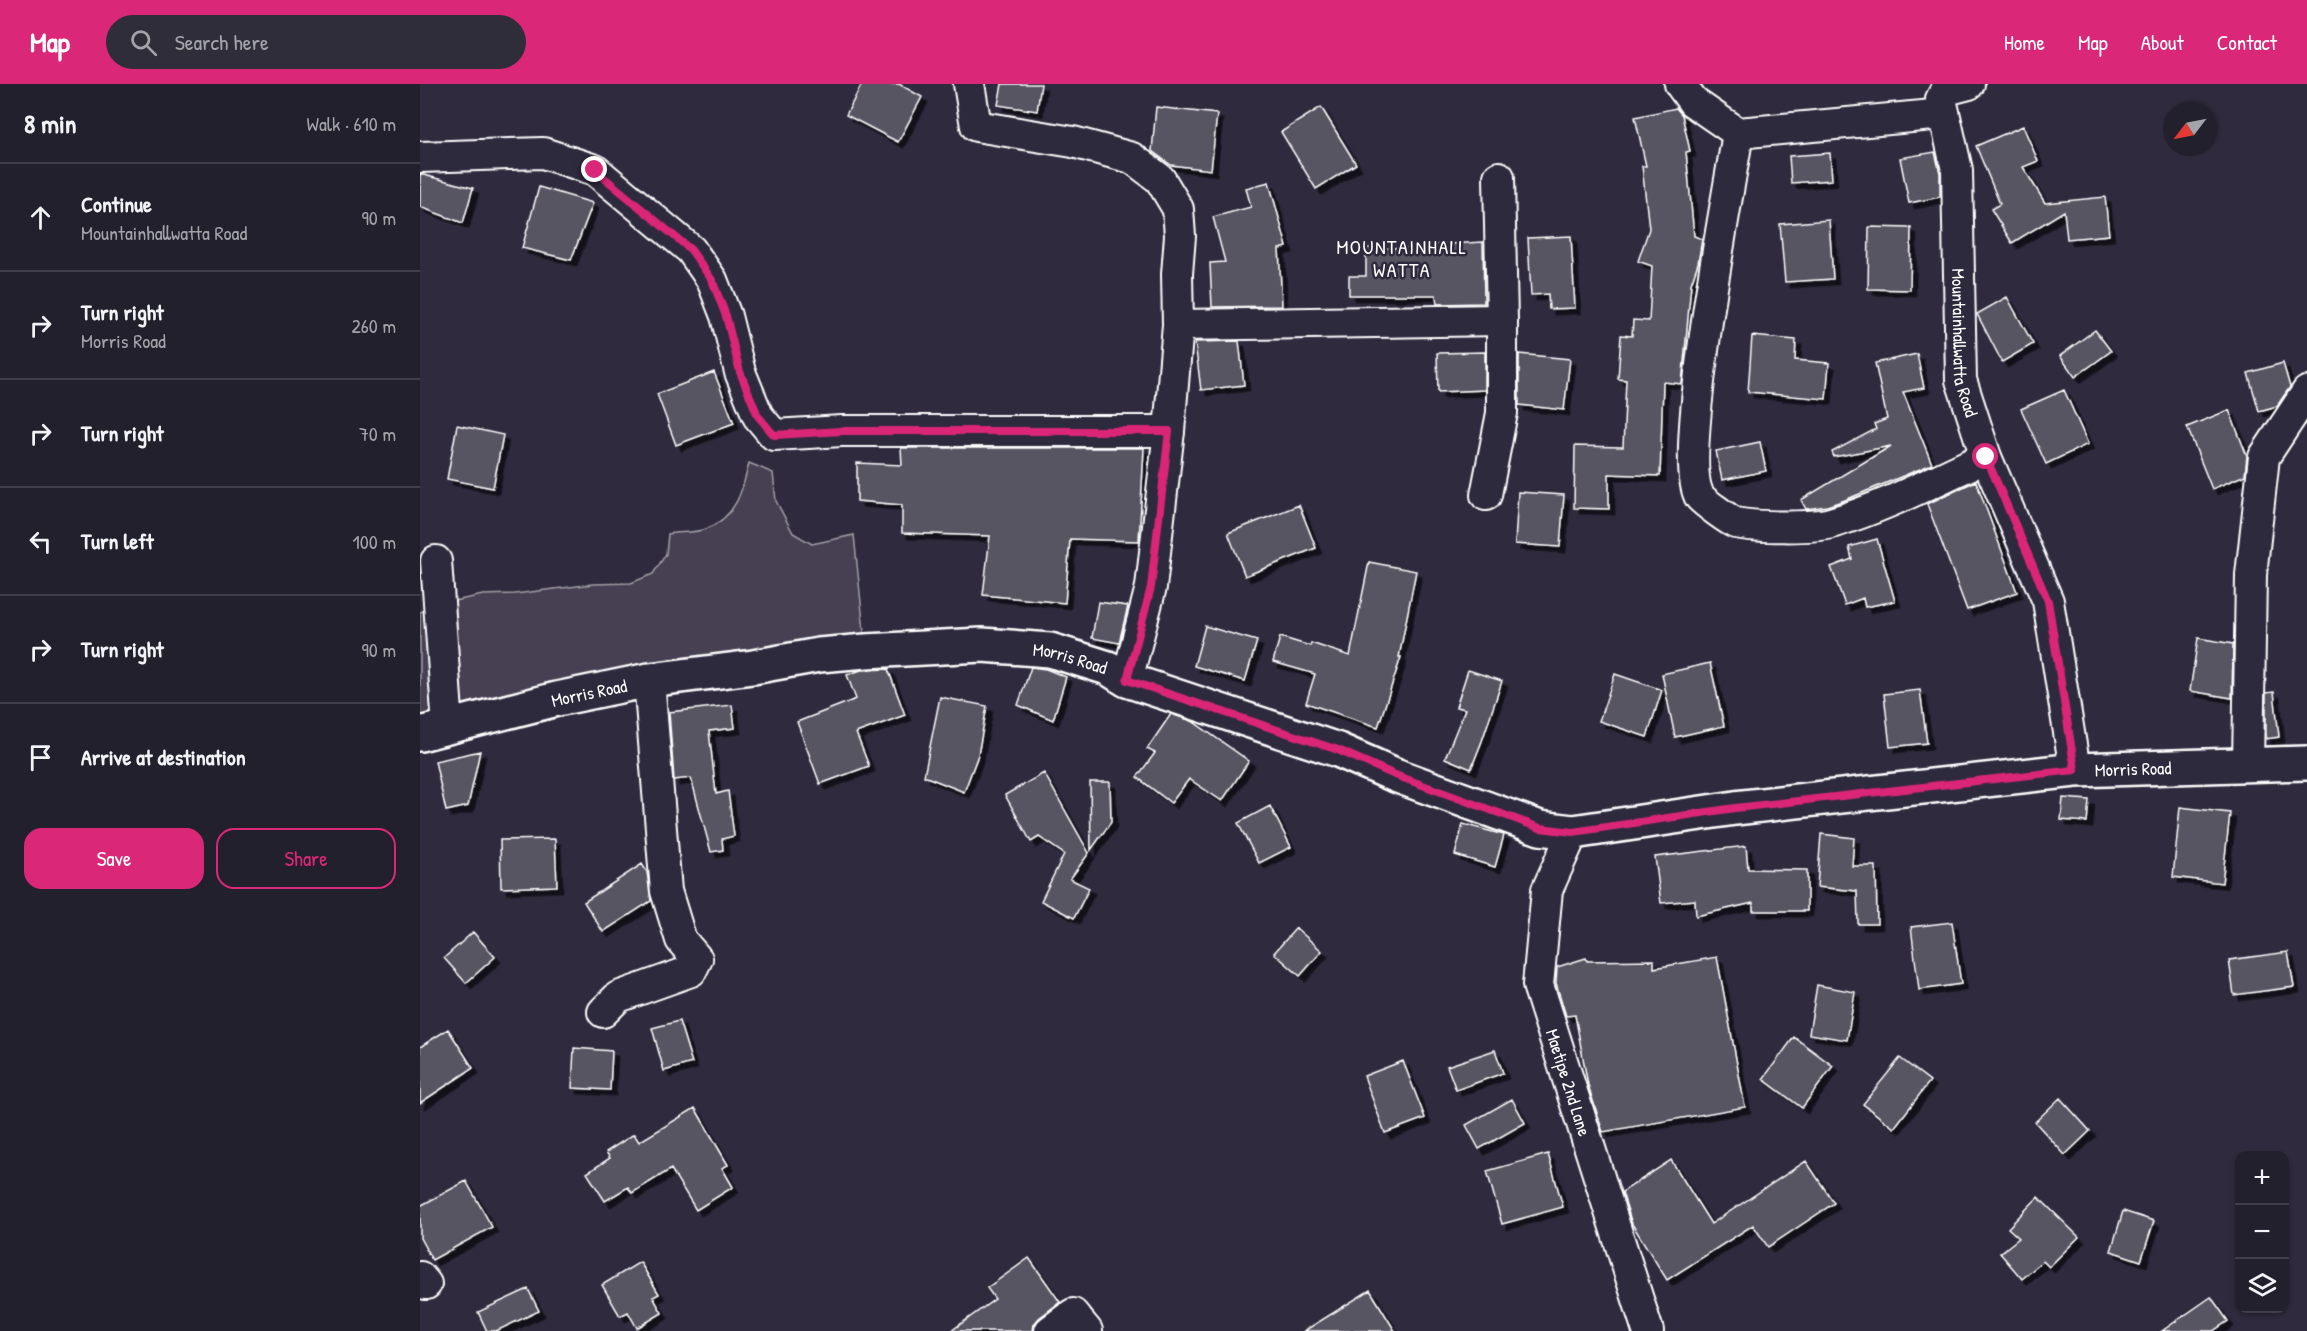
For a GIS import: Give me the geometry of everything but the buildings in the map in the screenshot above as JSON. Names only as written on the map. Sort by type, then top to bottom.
[{"type":"main road","name":"Morris Road","points":[[434,731],[557,699],[650,680],[753,667],[819,655],[982,645],[1050,650],[1108,668],[1127,680],[1338,750],[1395,775],[1540,828],[1573,832],[1735,808],[2075,770],[2307,763]]},
{"type":"street","points":[[969,84],[976,126],[1073,142],[1132,158],[1160,179],[1178,209],[1180,236],[1176,274],[1178,325],[1169,431],[1151,587],[1127,680]]},
{"type":"street","points":[[1680,84],[1693,102],[1738,133],[1944,114],[1941,99],[1946,90],[1969,84]]},
{"type":"street","name":"Mountainhallwatta Road","points":[[1944,114],[1957,170],[1961,380],[1986,457],[2048,601],[2075,770]]},
{"type":"street","points":[[1738,133],[1697,389],[1693,478],[1700,497],[1734,523],[1759,526],[1829,524],[1901,496],[1986,457]]},
{"type":"street","points":[[420,157],[543,153],[595,170],[691,250],[712,280],[726,316],[740,372],[758,416],[774,435],[842,431],[1169,431]]},
{"type":"street","points":[[1485,495],[1502,413],[1499,177]]},
{"type":"street","points":[[1178,325],[1502,320]]},
{"type":"street","points":[[2248,765],[2251,575],[2264,457],[2307,392]]},
{"type":"street","points":[[434,731],[436,561]]},
{"type":"street","points":[[603,1012],[618,997],[690,971],[697,959],[681,940],[666,891],[650,680]]},
{"type":"street","name":"Maetipe 2nd Lane","points":[[1573,832],[1547,890],[1538,985],[1648,1331]]},
{"type":"street","points":[[1050,1331],[1073,1314],[1087,1331]]},
{"type":"shaded area","points":[[749,463],[773,473],[776,501],[793,533],[812,544],[854,535],[866,651],[420,734],[420,612],[445,603],[483,595],[515,594],[593,584],[631,583],[653,574],[666,554],[668,534],[706,529],[724,518],[731,510],[744,484]]},
{"type":"district","name":"MOUNTAINHALL WATTA","points":[[1402,258]]},
{"type":"route","points":[[595,170],[691,250],[712,280],[726,316],[740,372],[758,416],[774,435],[842,431],[1169,431],[1151,587],[1127,680],[1338,750],[1395,775],[1540,828],[1573,832],[1735,808],[2075,770],[2048,601],[1986,457]]}]
